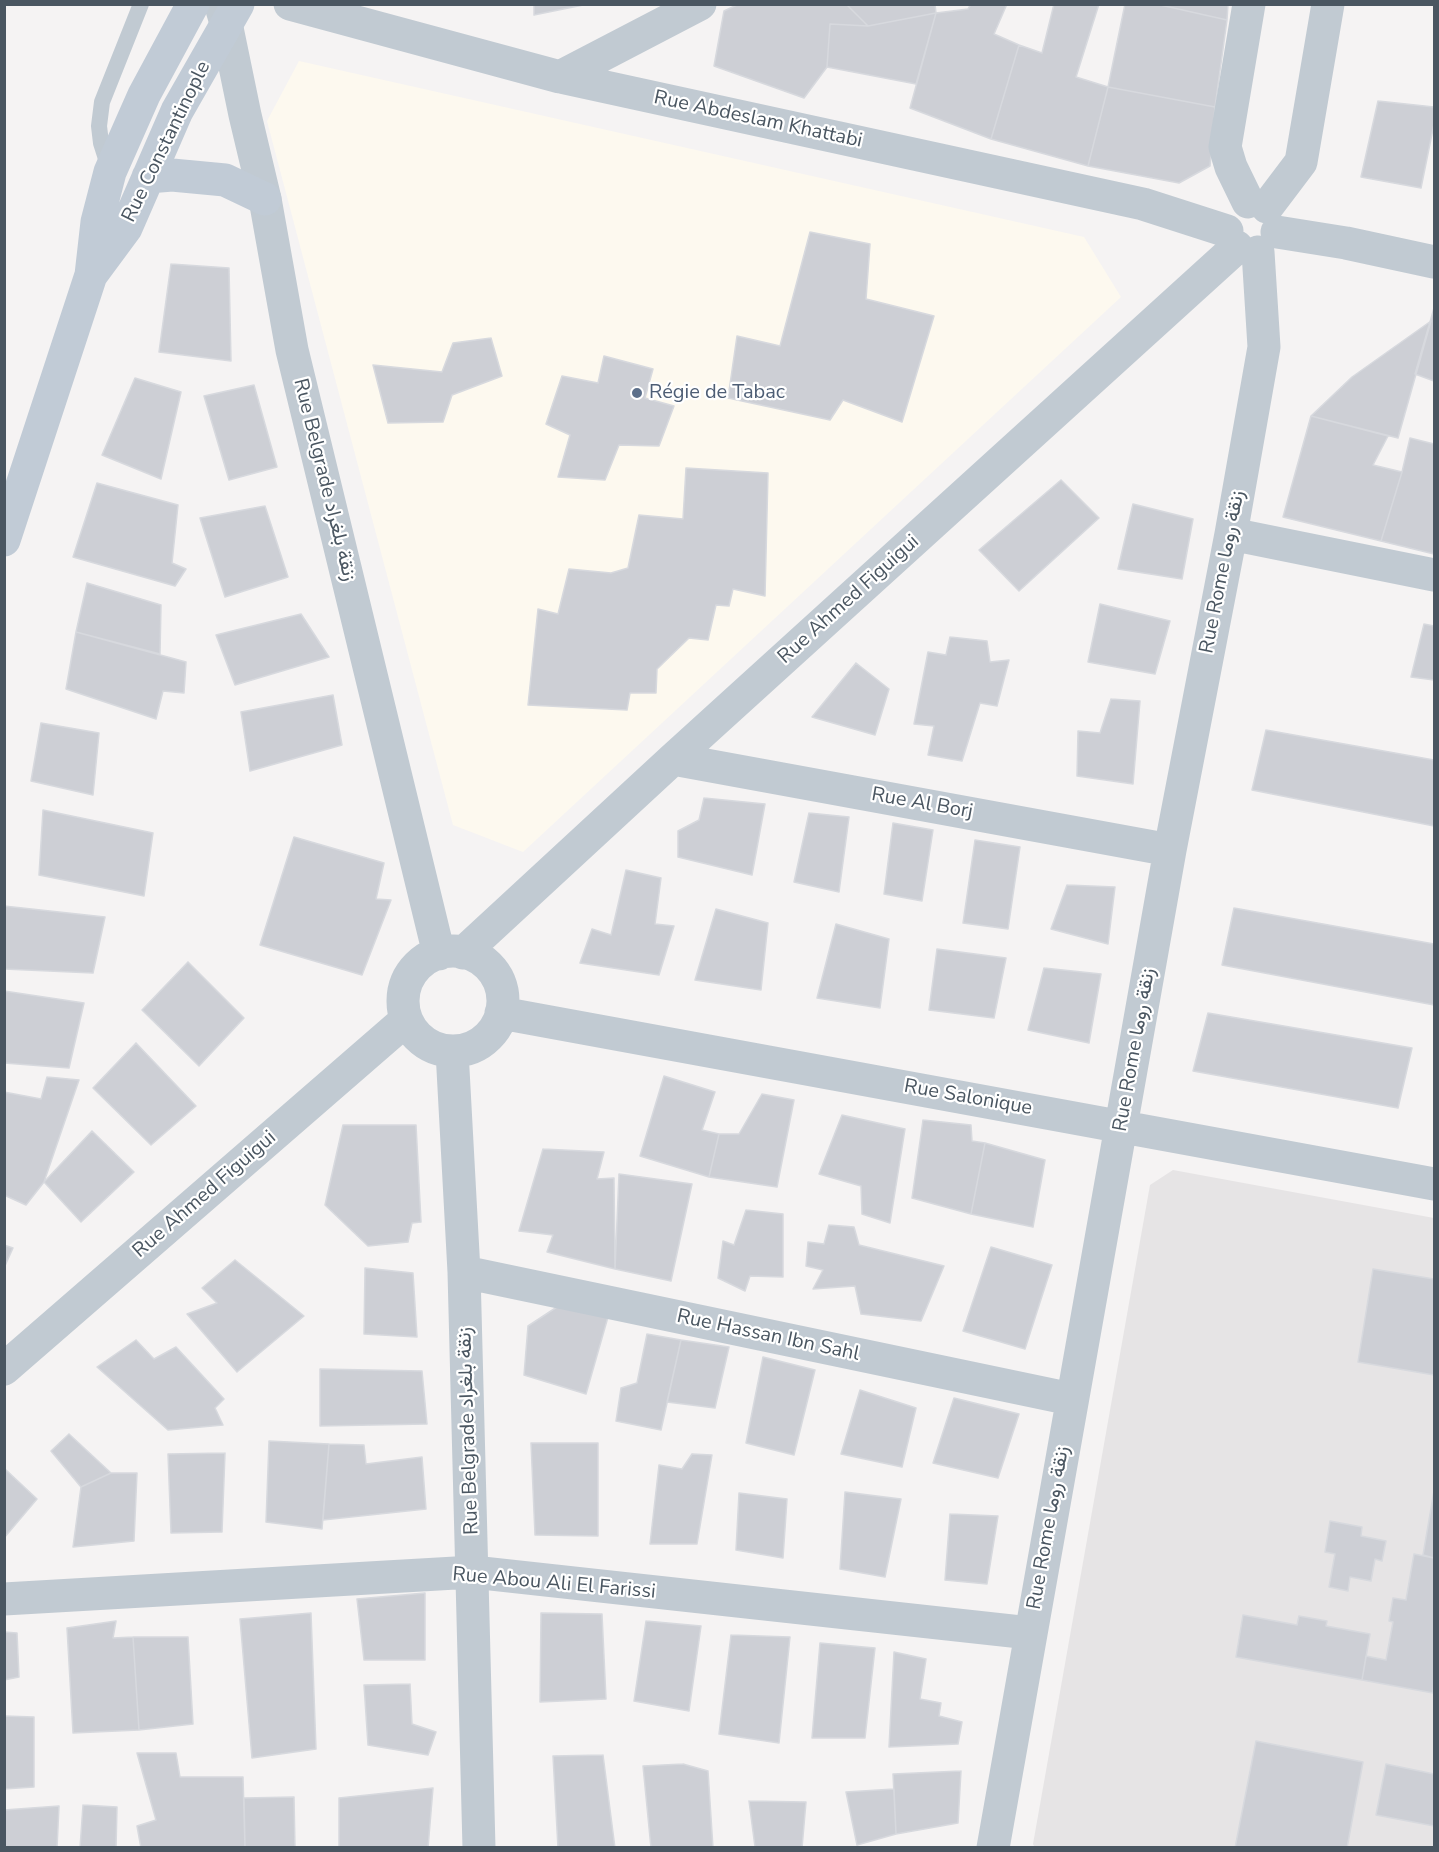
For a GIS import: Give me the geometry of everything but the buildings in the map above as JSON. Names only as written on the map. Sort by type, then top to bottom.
[{"type":"street","name":"Rue Constantinople","points":[[4,540],[91,275],[97,222],[110,172],[144,95],[193,4]]},
{"type":"street","name":"Rue Abdeslam Khattabi","points":[[290,4],[560,77],[1252,228],[1346,243],[1434,262]]},
{"type":"street","points":[[560,77],[700,4]]},
{"type":"street","name":"Rue Rome زنقة روما","points":[[993,1848],[1170,850],[1231,534],[1264,347],[1252,228],[1225,147],[1249,4]]},
{"type":"street","points":[[1252,228],[1301,162],[1328,4]]},
{"type":"street","name":"Rue Constantinople","points":[[91,275],[126,228],[177,111],[228,11]]},
{"type":"street","name":"Rue Belgrade زنقة بلغراد","points":[[228,11],[245,115],[265,199],[292,350],[451,953]]},
{"type":"street","points":[[148,177],[172,175],[225,180],[265,199]]},
{"type":"street","name":"Rue Ahmed Figuigui","points":[[451,953],[673,759],[1252,228]]},
{"type":"street","points":[[1231,534],[1434,575]]},
{"type":"street","name":"Rue Al Borj","points":[[673,759],[1170,850]]},
{"type":"street","points":[[451,953],[484,963],[495,975],[502,998],[501,1013],[495,1028],[483,1040],[469,1048],[444,1050],[428,1044],[415,1034],[406,1020],[403,1003],[408,979],[425,960],[451,953]]},
{"type":"street","name":"Rue Salonique","points":[[501,1013],[1434,1184]]},
{"type":"street","name":"Rue Ahmed Figuigui","points":[[4,1370],[406,1020]]},
{"type":"street","name":"Rue Belgrade زنقة بلغراد","points":[[452,1051],[464,1272],[479,1848]]},
{"type":"street","name":"Rue Hassan Ibn Sahl","points":[[464,1272],[1071,1400]]},
{"type":"street","name":"Rue Abou Ali El Farissi","points":[[4,1599],[473,1572],[1030,1633]]},
{"type":"lane","points":[[110,172],[99,126],[102,102],[141,4]]},
{"type":"shaded area","points":[[299,61],[1084,237],[1121,297],[523,852],[453,825],[267,121]]},
{"type":"shaded area","points":[[1173,1170],[1434,1218],[1434,1847],[1035,1848],[1033,1844],[1150,1185]]},
{"type":"place","name":"Régie de Tabac","points":[[637,393]]}]
